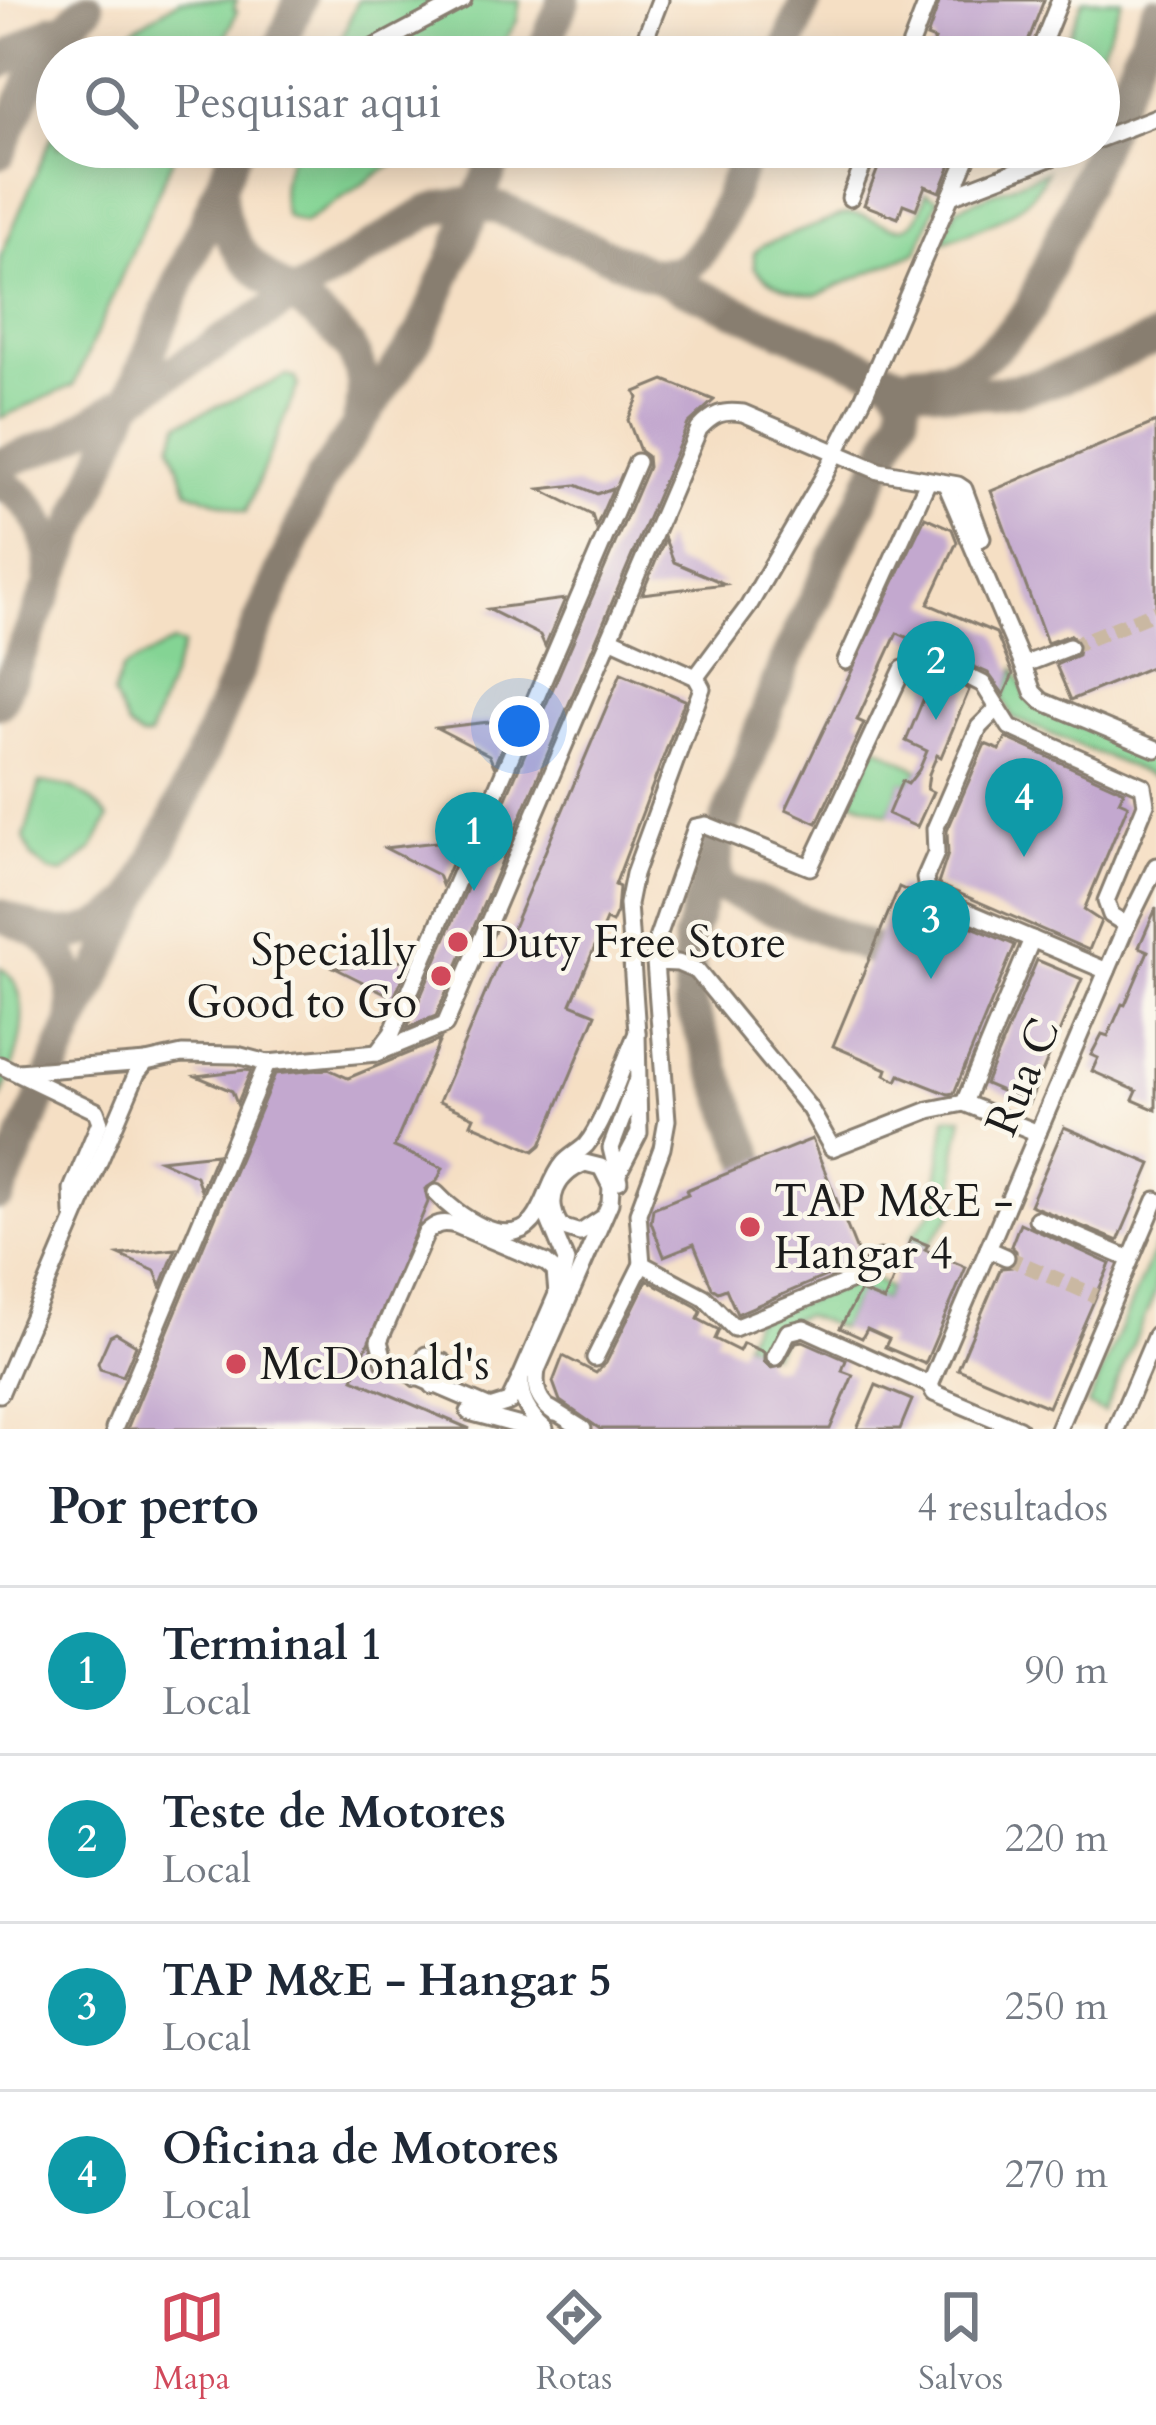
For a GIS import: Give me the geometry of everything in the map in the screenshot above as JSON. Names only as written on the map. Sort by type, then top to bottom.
[{"type":"street","points":[[395,36],[463,0]]},
{"type":"street","points":[[646,36],[660,0]]},
{"type":"street","points":[[914,36],[928,0]]},
{"type":"street","points":[[1045,36],[1060,0]]},
{"type":"street","points":[[1120,131],[1156,117]]},
{"type":"street","points":[[850,198],[862,168]]},
{"type":"street","points":[[696,677],[782,554],[836,452],[963,168]]},
{"type":"street","points":[[951,196],[1024,168]]},
{"type":"street","points":[[8,1069],[146,1062],[182,1054],[237,1054],[267,1064],[377,1053],[445,1025],[699,429],[724,411],[743,413],[879,471],[964,489],[976,540],[1033,692],[1042,701],[1156,749]]},
{"type":"street","points":[[377,1053],[392,1033],[637,462]]},
{"type":"street","points":[[846,661],[928,481]]},
{"type":"street","points":[[555,1413],[544,1396],[544,1373],[620,1194],[611,1148],[640,1070],[628,904],[634,874],[702,688],[696,677],[610,638]]},
{"type":"street","points":[[1023,665],[1069,647]]},
{"type":"street","points":[[595,1358],[642,1264],[638,1213],[667,1120],[657,939],[696,827],[706,825],[810,867],[903,669],[947,666],[980,680],[1010,727],[1143,786],[1147,804],[1106,901],[1111,915],[1127,925]]},
{"type":"street","points":[[997,709],[980,727],[935,829],[936,853],[925,885],[935,898],[1107,971]]},
{"type":"street","name":"Rua C","points":[[930,1385],[1156,866]]},
{"type":"street","points":[[964,1103],[1032,939]]},
{"type":"street","points":[[656,962],[678,963],[697,971],[810,1109],[832,1148],[929,1110],[964,1103],[1038,1133]]},
{"type":"street","points":[[532,1429],[478,1415],[387,1376],[370,1356],[370,1343],[420,1227],[442,1212],[506,1234],[536,1218],[566,1160],[591,1137],[637,1033]]},
{"type":"street","points":[[0,1394],[137,1073],[146,1062]]},
{"type":"street","points":[[114,1429],[267,1064]]},
{"type":"street","points":[[8,1069],[96,1111],[100,1122],[72,1189],[73,1223]]},
{"type":"street","points":[[557,1294],[557,1276],[546,1263],[443,1222],[426,1233],[379,1341],[385,1363],[490,1408],[508,1402],[557,1294],[566,1262],[547,1216],[551,1190],[570,1170],[585,1163],[601,1167],[615,1182]]},
{"type":"street","points":[[583,1429],[540,1400],[535,1382],[615,1182]]},
{"type":"street","points":[[551,1190],[561,1227],[580,1233],[604,1217]]},
{"type":"street","points":[[436,1193],[461,1216]]},
{"type":"street","points":[[1060,1428],[1104,1299],[1130,1259],[1156,1200]]},
{"type":"street","points":[[1037,1220],[1130,1259]]},
{"type":"street","points":[[988,1250],[1006,1257]]},
{"type":"street","points":[[642,1264],[704,1297],[734,1328],[868,1273],[880,1258]]},
{"type":"street","points":[[776,1357],[788,1332],[804,1328],[1018,1429]]},
{"type":"street","points":[[1116,1429],[1156,1335]]},
{"type":"street","points":[[428,1383],[438,1360],[428,1383]]},
{"type":"street","points":[[521,1377],[523,1401],[545,1429]]},
{"type":"green space","points":[[180,0],[236,0],[237,11],[226,36],[126,36]]},
{"type":"green space","points":[[358,0],[520,0],[517,21],[508,36],[342,36]]},
{"type":"green space","points":[[1083,0],[1122,0],[1107,36],[1068,36]]},
{"type":"green space","points":[[38,168],[169,168],[74,385],[0,418],[0,258]]},
{"type":"green space","points":[[287,168],[386,168],[304,223],[286,216]]},
{"type":"green space","points":[[1047,171],[1015,210],[940,243],[957,208]]},
{"type":"green space","points":[[926,193],[938,199],[917,252],[817,295],[782,287],[754,267],[754,253],[763,245],[846,214],[904,228],[920,212]]},
{"type":"green space","points":[[287,376],[296,378],[298,385],[246,512],[188,491],[171,444],[180,423]]},
{"type":"green space","points":[[173,642],[183,645],[149,737],[141,738],[128,728],[113,695],[122,669]]},
{"type":"green space","points":[[1015,669],[1037,707],[1155,758],[1156,778],[1013,718],[1003,698]]},
{"type":"green space","points":[[876,746],[919,770],[908,784],[902,782],[888,814],[851,800]]},
{"type":"green space","points":[[40,783],[79,792],[109,818],[92,850],[63,873],[49,871],[32,857],[24,838]]},
{"type":"green space","points":[[0,967],[20,994],[22,1011],[18,1049],[0,1100]]},
{"type":"green space","points":[[946,1117],[963,1117],[956,1152],[955,1210],[925,1250],[927,1245],[911,1238],[933,1210]]},
{"type":"green space","points":[[1156,1245],[1156,1291],[1104,1412],[1088,1405]]},
{"type":"green space","points":[[870,1277],[889,1288],[884,1301],[860,1291],[840,1328],[804,1315],[791,1319],[772,1355],[744,1342],[754,1320]]},
{"type":"building","points":[[940,0],[1044,0],[1030,36],[927,36]]},
{"type":"building","points":[[878,168],[950,168],[940,192],[925,186],[916,209],[903,204],[898,218],[864,205]]},
{"type":"building","points":[[664,380],[714,400],[688,424],[436,1016],[407,1028],[648,467],[628,420],[638,398],[635,392]]},
{"type":"building","points":[[1156,422],[1156,665],[1071,700],[1056,665],[1078,655],[1080,644],[1070,635],[1047,643],[991,491]]},
{"type":"building","points":[[576,485],[597,494],[613,488],[596,527],[592,515],[540,489]]},
{"type":"building","points":[[925,517],[952,529],[957,542],[928,604],[996,633],[1013,674],[1004,695],[988,673],[897,633],[857,720],[864,723],[817,823],[786,809]]},
{"type":"building","points":[[665,539],[674,562],[725,584],[642,594]]},
{"type":"building","points":[[565,599],[545,646],[540,635],[488,609]]},
{"type":"building","points":[[621,673],[685,700],[615,885],[619,887],[617,912],[612,923],[606,920],[571,1004],[596,1014],[541,1145],[534,1151],[471,1124],[474,1117],[439,1102]]},
{"type":"building","points":[[944,674],[969,690],[929,774],[927,789],[933,792],[917,827],[888,814],[902,781],[908,784],[927,751],[906,741],[933,676]]},
{"type":"building","points":[[514,719],[494,766],[489,755],[437,728]]},
{"type":"building","points":[[1006,738],[1124,791],[1119,801],[1128,805],[1084,910],[1101,921],[1089,950],[938,884],[948,854],[947,831],[985,744],[1000,750]]},
{"type":"building","points":[[462,839],[442,885],[438,875],[385,848]]},
{"type":"building","points":[[899,887],[930,909],[1015,945],[954,1093],[900,1075],[897,1081],[885,1075],[887,1069],[833,1046]]},
{"type":"building","points":[[1156,908],[1156,1110],[1133,1100],[1137,1091],[1092,1071],[1098,1058],[1091,1055],[1125,1005],[1148,951],[1139,947]]},
{"type":"building","points":[[411,959],[391,1004],[387,994],[335,968]]},
{"type":"building","points":[[1037,960],[1082,979],[1029,1103],[985,1084]]},
{"type":"building","points":[[440,1040],[394,1147],[443,1168],[437,1181],[425,1189],[428,1202],[353,1379],[470,1429],[127,1429],[275,1074],[328,1069],[348,1078]]},
{"type":"building","points":[[251,1071],[237,1104],[232,1091],[196,1076]]},
{"type":"building","points":[[1064,1127],[1151,1164],[1118,1241],[1030,1205]]},
{"type":"building","name":"TAP M&E - Hangar 4","points":[[812,1139],[861,1261],[737,1314],[726,1289],[712,1288],[694,1244],[664,1256],[651,1222],[653,1208]]},
{"type":"building","points":[[216,1154],[201,1190],[196,1176],[160,1160]]},
{"type":"building","points":[[1020,1223],[1110,1264],[1048,1407],[958,1369],[1001,1268],[1017,1261],[1011,1246]]},
{"type":"building","points":[[911,1238],[928,1245],[925,1250],[966,1267],[925,1364],[885,1347],[889,1339],[867,1329],[862,1338],[840,1328],[860,1291],[884,1301]]},
{"type":"building","points":[[176,1249],[161,1286],[155,1271],[119,1255]]},
{"type":"building","points":[[647,1280],[697,1307],[698,1319],[719,1330],[715,1339],[739,1351],[743,1343],[764,1352],[764,1362],[771,1368],[782,1366],[796,1342],[803,1341],[846,1360],[842,1371],[853,1375],[830,1429],[600,1429],[560,1401],[553,1382],[563,1356],[596,1373],[606,1363]]},
{"type":"building","points":[[116,1333],[136,1345],[123,1376],[100,1369],[98,1363],[110,1336]]},
{"type":"building","points":[[876,1385],[912,1400],[900,1429],[857,1429]]},
{"type":"taxiway","points":[[285,36],[300,0]]},
{"type":"taxiway","points":[[549,36],[564,0]]},
{"type":"taxiway","points":[[792,36],[806,0]]},
{"type":"taxiway","points":[[59,36],[88,7]]},
{"type":"taxiway","points":[[1120,98],[1156,13]]},
{"type":"taxiway","points":[[43,36],[54,29]]},
{"type":"taxiway","points":[[0,63],[36,40]]},
{"type":"taxiway","points":[[0,153],[36,72]]},
{"type":"taxiway","points":[[0,702],[228,168]]},
{"type":"taxiway","points":[[0,1194],[71,1028],[174,820],[321,479],[421,333],[492,168]]},
{"type":"taxiway","points":[[647,273],[677,271],[701,252],[740,168]]},
{"type":"taxiway","points":[[915,378],[952,372],[981,358],[1030,309],[1090,168]]},
{"type":"taxiway","points":[[221,187],[224,217],[248,261],[349,346],[362,380],[359,418]]},
{"type":"taxiway","points":[[0,464],[64,440],[427,212],[455,205],[501,209],[895,379],[934,389],[968,393],[1030,387],[1156,339]]},
{"type":"taxiway","points":[[752,1163],[690,1005],[689,939],[718,843],[785,662],[903,415],[905,398],[895,379]]},
{"type":"taxiway","points":[[0,483],[23,500],[39,521],[48,546],[50,575]]},
{"type":"taxiway","points":[[717,849],[716,877],[725,889],[873,949]]},
{"type":"taxiway","points":[[37,931],[86,931],[128,906]]},
{"type":"taxiway","points":[[0,915],[53,938]]},
{"type":"taxiway","points":[[37,931],[56,948],[68,968],[73,1018]]},
{"type":"tunnel","points":[[1069,647],[1156,612]]},
{"type":"tunnel","points":[[1006,1257],[1096,1296]]},
{"type":"place","name":"Teste de Motores","points":[[936,720]]},
{"type":"place","name":"Oficina de Motores","points":[[1024,857]]},
{"type":"place","name":"Terminal 1","points":[[474,891]]},
{"type":"place","name":"Duty Free Store","points":[[458,942]]},
{"type":"place","name":"Specially Good to Go","points":[[441,976]]},
{"type":"place","name":"TAP M&E - Hangar 5","points":[[931,979]]},
{"type":"place","name":"TAP M&E - Hangar 4","points":[[750,1227]]},
{"type":"place","name":"McDonald's","points":[[236,1364]]}]
